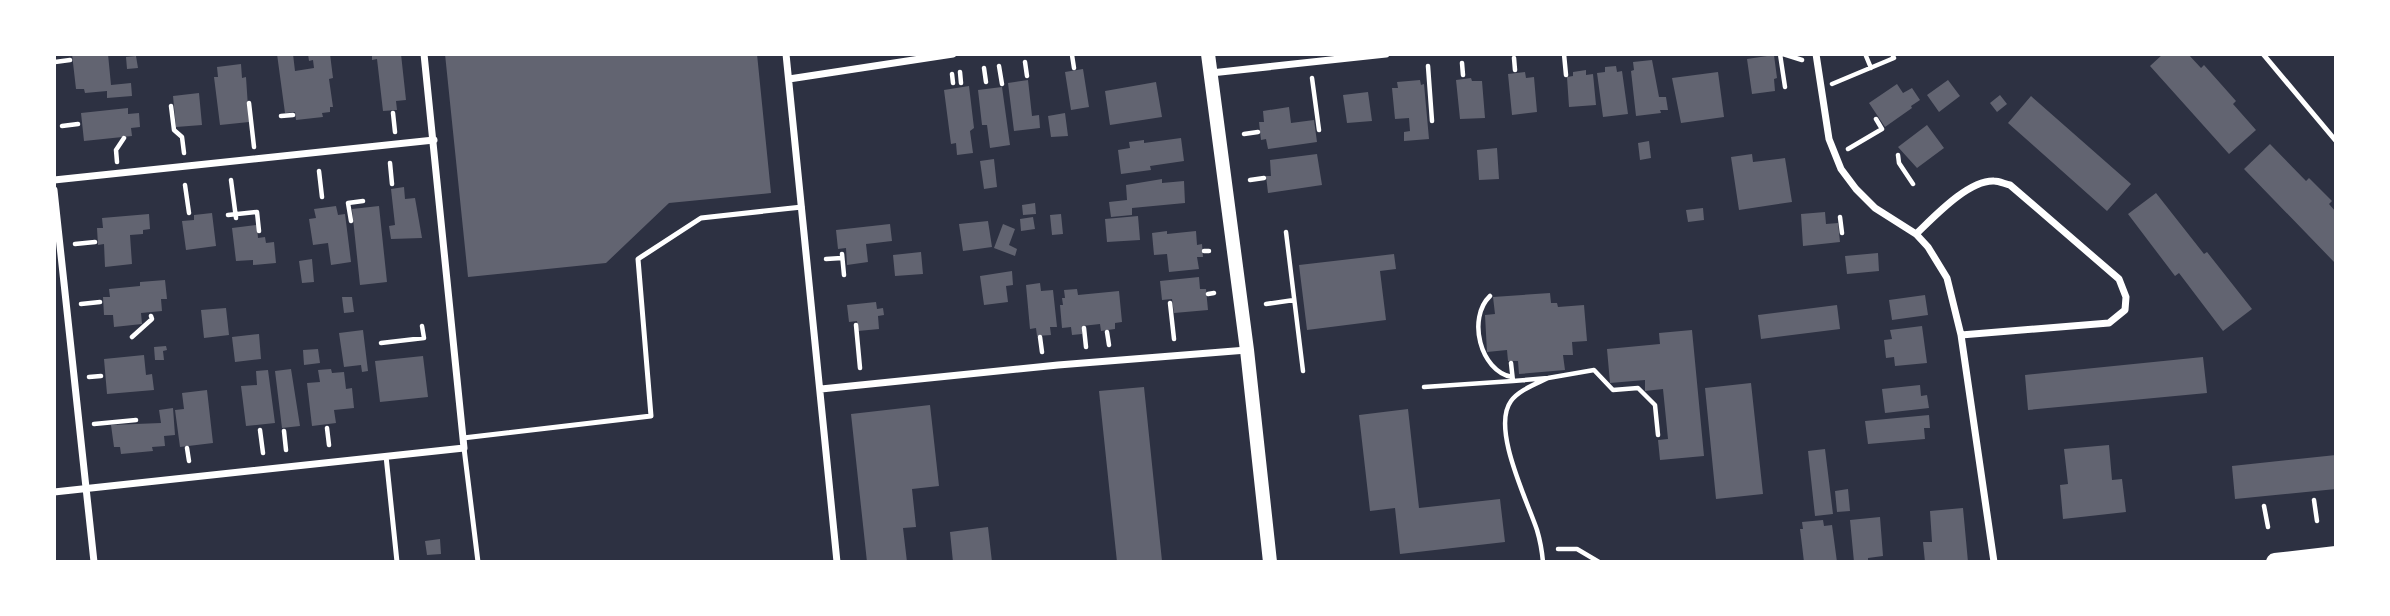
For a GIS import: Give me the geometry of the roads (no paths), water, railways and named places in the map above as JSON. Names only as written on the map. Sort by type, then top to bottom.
[{"type":"main road","points":[[1209,54],[1247,350],[1270,562]]},
{"type":"main road","points":[[2275,562],[2336,555]]},
{"type":"street","points":[[54,492],[464,448],[424,54]]},
{"type":"street","points":[[786,54],[837,562]]},
{"type":"street","points":[[789,79],[953,54]]},
{"type":"street","points":[[1211,73],[1386,54]]},
{"type":"street","points":[[1816,54],[1829,139],[1841,169],[1856,190],[1875,208],[1916,234],[1928,247],[1947,278],[1961,335],[1993,562]]},
{"type":"street","points":[[54,180],[434,140]]},
{"type":"street","points":[[1916,234],[1957,197],[1978,184],[1993,181],[2006,184],[2027,198],[2119,279],[2125,292],[2125,310],[2109,323],[1961,335]]},
{"type":"street","points":[[54,190],[94,562]]},
{"type":"street","points":[[821,388],[1247,350]]},
{"type":"lane","points":[[2263,54],[2336,141]]},
{"type":"lane","points":[[463,438],[651,416],[638,259],[701,218],[802,207]]},
{"type":"lane","points":[[464,448],[478,562]]},
{"type":"lane","points":[[386,456],[397,562]]}]
